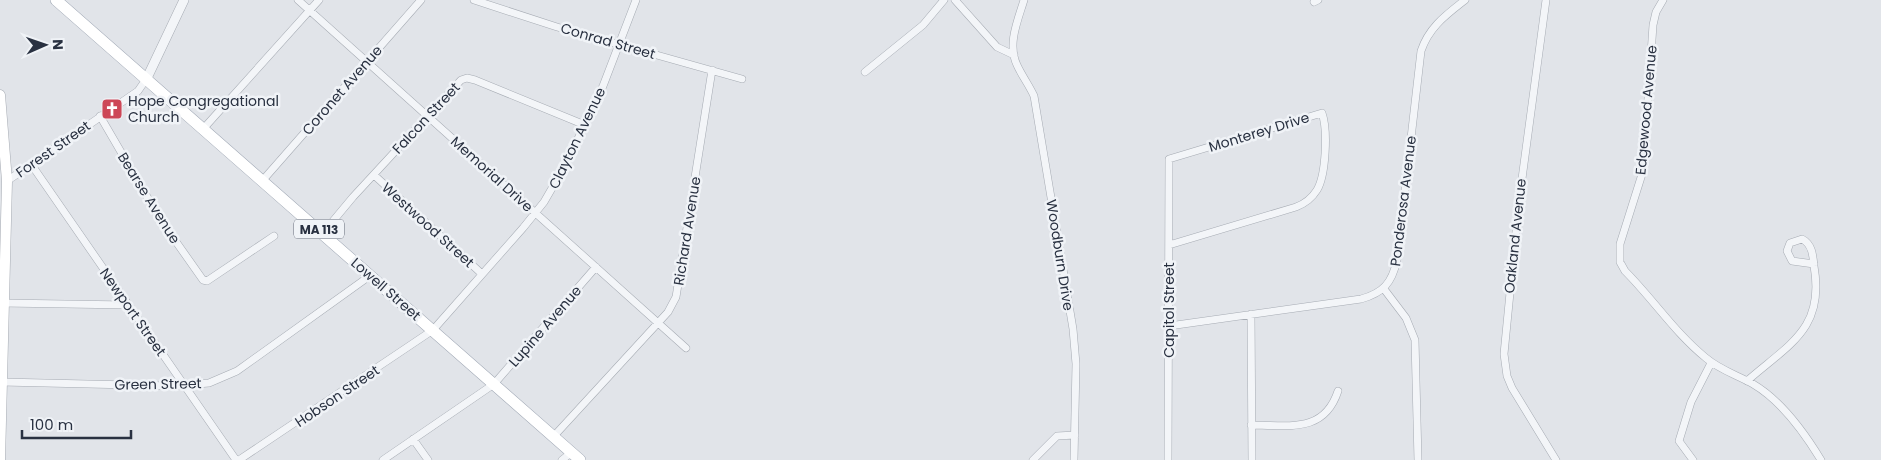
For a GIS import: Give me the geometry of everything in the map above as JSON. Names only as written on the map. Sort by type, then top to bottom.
[{"type":"main road","name":"Lowell Street","points":[[56,0],[576,456]]},
{"type":"main road","points":[[0,95],[7,181],[0,460]]},
{"type":"street","name":"Forest Street","points":[[7,181],[138,91],[147,78],[184,0]]},
{"type":"street","name":"Memorial Drive","points":[[298,0],[686,348]]},
{"type":"street","points":[[204,128],[319,0]]},
{"type":"street","name":"Coronet Avenue","points":[[262,180],[421,0]]},
{"type":"street","name":"Conrad Street","points":[[474,0],[742,79]]},
{"type":"street","name":"Clayton Avenue","points":[[433,330],[535,213],[556,183],[585,125],[636,0]]},
{"type":"street","points":[[865,72],[923,25],[944,0]]},
{"type":"street","points":[[955,0],[996,47],[1014,55],[1014,37],[1024,0]]},
{"type":"street","name":"Ponderosa Avenue","points":[[1384,289],[1392,278],[1397,260],[1421,51],[1426,37],[1436,24],[1465,0]]},
{"type":"street","name":"Oakland Avenue","points":[[1546,0],[1519,201],[1504,354],[1506,376],[1556,460]]},
{"type":"street","name":"Edgewood Avenue","points":[[1663,0],[1656,12],[1653,25],[1643,171],[1620,244],[1619,254],[1625,271],[1676,330],[1711,363],[1747,381],[1772,398],[1793,420],[1821,460]]},
{"type":"street","name":"Woodburn Drive","points":[[1014,55],[1034,96],[1073,329],[1076,364],[1074,460]]},
{"type":"street","name":"Richard Avenue","points":[[554,436],[658,323],[672,305],[679,287],[712,70]]},
{"type":"street","name":"Falcon Street","points":[[323,233],[454,86],[467,78],[585,125]]},
{"type":"street","name":"Monterey Drive","points":[[1169,159],[1322,114],[1325,122],[1321,176],[1316,190],[1307,201],[1296,207],[1169,245]]},
{"type":"street","name":"Bearse Avenue","points":[[100,116],[160,219],[201,277],[207,281],[274,236]]},
{"type":"street","name":"Capitol Street","points":[[1168,460],[1169,159]]},
{"type":"street","name":"Newport Street","points":[[31,164],[238,460]]},
{"type":"street","name":"Westwood Street","points":[[374,176],[482,274]]},
{"type":"street","points":[[1747,381],[1810,322],[1817,300],[1814,264]]},
{"type":"street","name":"Lupine Avenue","points":[[383,460],[494,384],[596,267]]},
{"type":"street","name":"Green Street","points":[[1,382],[185,386],[209,383],[237,371],[371,275]]},
{"type":"street","points":[[1169,326],[1361,299],[1384,289],[1406,318],[1415,340],[1418,460],[1422,460]]},
{"type":"street","points":[[4,303],[128,305]]},
{"type":"street","points":[[1251,314],[1252,460]]},
{"type":"street","name":"Hobson Street","points":[[238,460],[433,330]]},
{"type":"street","points":[[1693,460],[1679,440],[1691,402],[1711,363]]},
{"type":"street","points":[[1251,425],[1308,424],[1325,414],[1338,391]]},
{"type":"street","points":[[1033,460],[1057,436],[1075,435]]},
{"type":"street","points":[[413,439],[428,460]]},
{"type":"street","points":[[562,460],[576,456]]},
{"type":"place","name":"Hope Congregational Church","points":[[112,109]]}]
